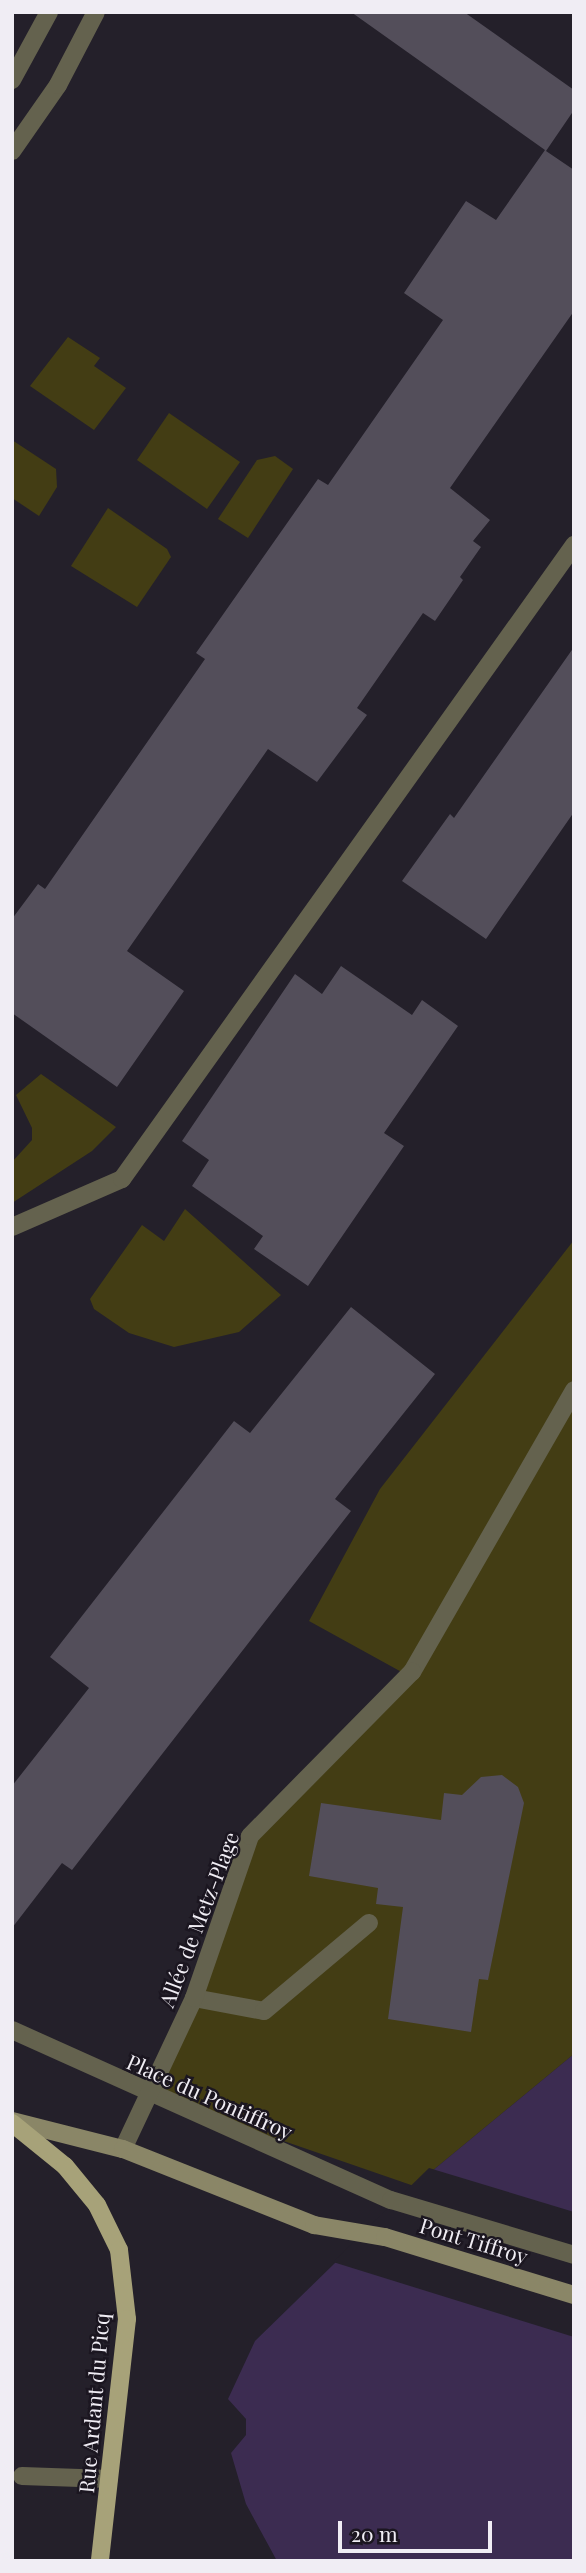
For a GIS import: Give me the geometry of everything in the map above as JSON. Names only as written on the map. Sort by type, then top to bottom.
[{"type":"main road","points":[[12,2122],[123,2149]]},
{"type":"main road","name":"Rue Ardant du Picq","points":[[12,2122],[65,2166],[97,2205],[119,2250],[127,2319],[100,2561]]},
{"type":"main road","name":"Pont Tiffroy","points":[[123,2149],[284,2215],[574,2295]]},
{"type":"street","points":[[12,80],[50,12]]},
{"type":"street","points":[[12,151],[58,85],[96,12]]},
{"type":"street","points":[[12,1227],[122,1179],[574,545]]},
{"type":"street","name":"Allée de Metz-Plage","points":[[123,2149],[151,2095],[194,1998],[250,1836],[412,1672],[574,1390]]},
{"type":"street","points":[[194,1998],[264,2011],[369,1923]]},
{"type":"street","name":"Place du Pontiffroy","points":[[12,2030],[151,2095],[391,2200]]},
{"type":"street","name":"Pont Tiffroy","points":[[391,2200],[574,2255]]},
{"type":"street","points":[[22,2476],[109,2479]]},
{"type":"shaded area","points":[[68,337],[100,358],[94,366],[126,388],[94,430],[30,386]]},
{"type":"shaded area","points":[[169,413],[240,462],[207,509],[137,460]]},
{"type":"shaded area","points":[[12,440],[56,469],[57,487],[39,516],[12,498]]},
{"type":"shaded area","points":[[275,456],[293,469],[248,538],[218,519],[257,460]]},
{"type":"shaded area","points":[[108,508],[167,549],[171,557],[137,607],[71,566]]},
{"type":"shaded area","points":[[41,1074],[116,1127],[92,1151],[12,1203],[12,1162],[32,1140],[32,1128],[16,1095]]},
{"type":"shaded area","points":[[185,1209],[281,1295],[239,1332],[174,1347],[129,1333],[94,1309],[90,1299],[142,1225],[164,1241]]},
{"type":"shaded area","points":[[574,1240],[574,2054],[414,2186],[151,2095],[250,1836],[407,1675],[309,1621],[380,1489]]},
{"type":"shaded area","points":[[574,2054],[574,2561],[277,2561],[246,2504],[231,2453],[246,2435],[246,2419],[228,2399],[255,2341],[414,2186]]},
{"type":"pier","points":[[429,2168],[574,2212],[574,2337],[333,2262]]},
{"type":"building","points":[[351,12],[464,12],[574,90],[574,110],[546,151],[574,170],[574,311],[450,488],[490,520],[473,541],[481,547],[460,577],[463,580],[435,621],[423,613],[357,708],[367,715],[317,782],[268,749],[127,951],[184,991],[117,1087],[12,1013],[12,919],[38,884],[45,889],[205,659],[196,653],[318,479],[328,485],[443,320],[404,293],[466,201],[496,220],[545,150]]},
{"type":"building","points":[[574,647],[574,812],[486,939],[402,881],[450,814],[454,818]]},
{"type":"building","points":[[341,966],[412,1015],[422,1000],[458,1026],[384,1133],[404,1146],[308,1286],[254,1249],[263,1236],[192,1186],[209,1160],[182,1141],[295,974],[322,994]]},
{"type":"building","points":[[351,1307],[435,1374],[335,1499],[351,1511],[72,1870],[62,1863],[12,1928],[12,1786],[89,1688],[50,1657],[234,1421],[250,1433]]},
{"type":"building","points":[[502,1775],[518,1787],[524,1803],[488,1980],[479,1979],[471,2032],[388,2019],[403,1907],[376,1904],[378,1888],[309,1876],[321,1803],[441,1820],[444,1793],[462,1795],[481,1777]]}]
